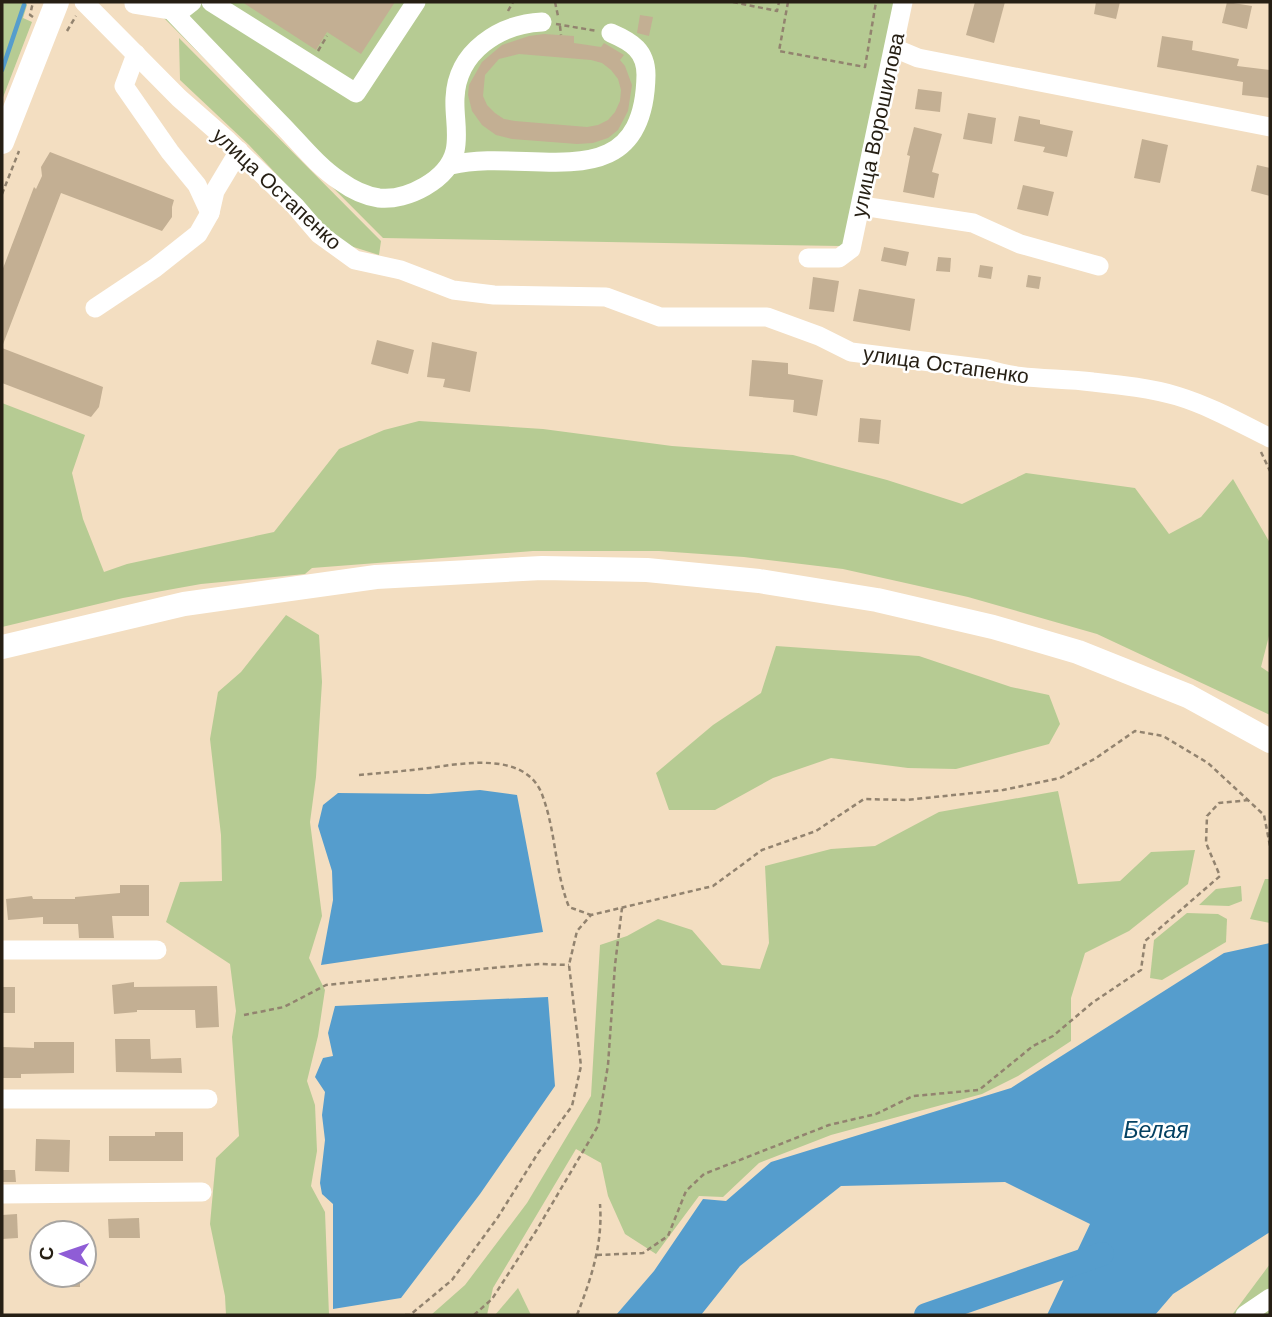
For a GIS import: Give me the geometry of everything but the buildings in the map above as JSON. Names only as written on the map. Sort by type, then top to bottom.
[{"type":"main road","points":[[2,142],[57,2]]},
{"type":"main road","points":[[2,635],[101,612],[184,604],[376,577],[542,568],[647,570],[759,581],[877,600],[993,627],[1078,652],[1188,696],[1270,741]]},
{"type":"main road","points":[[2,647],[184,604]]},
{"type":"main road","points":[[2,658],[103,632],[184,604]]},
{"type":"street","name":"улица Остапенко","points":[[85,2],[179,98],[295,206],[319,234],[355,260],[401,270],[453,289],[494,295],[606,297],[660,317],[767,317],[819,336],[851,352],[987,369],[1006,376],[1089,381],[1133,387],[1177,396],[1249,425],[1270,438]]},
{"type":"street","points":[[101,19],[108,19],[135,3],[171,10],[183,9],[192,2]]},
{"type":"street","points":[[211,2],[356,93],[416,2]]},
{"type":"street","name":"улица Ворошилова","points":[[808,258],[839,258],[851,248],[904,2]]},
{"type":"street","points":[[171,10],[321,165],[350,187],[379,198],[397,197],[413,192],[433,181],[451,165],[471,160],[578,162],[595,159],[620,146],[639,121],[644,104],[646,68],[642,54],[636,46],[611,33]]},
{"type":"street","points":[[451,165],[457,139],[455,96],[467,61],[498,32],[519,24],[542,22]]},
{"type":"street","points":[[894,48],[918,58],[941,63],[1270,127]]},
{"type":"street","points":[[136,54],[124,86],[170,152],[197,185],[210,213]]},
{"type":"street","points":[[95,307],[155,268],[198,234],[210,213],[215,191],[239,151]]},
{"type":"street","points":[[862,206],[974,223],[1020,244],[1098,266]]},
{"type":"street","points":[[2,950],[157,950]]},
{"type":"street","points":[[2,1099],[208,1099]]},
{"type":"street","points":[[2,1195],[202,1192]]},
{"type":"street","points":[[1245,1315],[1270,1298]]},
{"type":"path","points":[[733,2],[778,11],[779,2]]},
{"type":"path","points":[[788,2],[779,51],[865,67],[876,2]]},
{"type":"path","points":[[542,22],[611,33]]},
{"type":"path","points":[[359,775],[470,762],[505,764],[534,778],[543,794],[560,886],[569,907],[591,915],[713,886],[762,850],[816,831],[864,799],[906,800],[1003,790],[1060,778],[1097,758],[1135,731],[1163,736],[1208,763],[1264,815],[1270,846]]},
{"type":"path","points":[[597,1255],[643,1253],[668,1236],[686,1191],[704,1174],[828,1125],[876,1114],[913,1096],[979,1090],[1033,1045],[1054,1036],[1106,992],[1141,970],[1145,941],[1220,876],[1206,842],[1207,816],[1219,803],[1250,800]]},
{"type":"path","points":[[474,1315],[492,1299],[598,1126],[608,1065],[622,908]]},
{"type":"path","points":[[405,1315],[410,1315],[452,1280],[498,1217],[537,1153],[572,1106],[581,1066],[569,965],[577,931],[591,915]]},
{"type":"path","points":[[244,1015],[284,1007],[326,985],[527,965],[569,965]]},
{"type":"path","points":[[577,1315],[595,1267],[601,1224],[600,1204]]},
{"type":"green space","points":[[2,2],[26,2],[23,18],[32,22],[2,100]]},
{"type":"green space","points":[[165,2],[898,2],[850,248],[383,238],[159,13]]},
{"type":"green space","points":[[179,38],[381,241],[379,255],[344,244],[249,145],[180,80]]},
{"type":"green space","points":[[2,403],[85,435],[72,473],[83,519],[104,572],[127,564],[274,532],[339,449],[384,430],[419,421],[543,429],[672,446],[793,455],[887,480],[962,504],[1026,473],[1135,488],[1169,534],[1201,517],[1233,479],[1270,543],[1270,632],[1261,667],[1270,673],[1270,715],[1097,634],[968,597],[843,569],[744,557],[659,551],[533,551],[312,568],[305,574],[201,584],[123,598],[2,627]]},
{"type":"green space","points":[[286,615],[319,635],[322,682],[316,777],[310,822],[322,916],[309,958],[325,990],[307,1081],[315,1105],[317,1151],[311,1186],[325,1212],[329,1315],[226,1315],[225,1296],[210,1224],[216,1158],[239,1136],[232,1037],[236,1011],[230,964],[166,922],[180,882],[222,881],[221,835],[210,739],[218,692],[241,672]]},
{"type":"green space","points":[[776,646],[919,656],[1011,687],[1049,695],[1060,724],[1049,744],[956,769],[908,768],[831,758],[773,778],[715,810],[669,810],[656,773],[713,725],[761,693]]},
{"type":"green space","points":[[1058,791],[1078,884],[1120,881],[1151,852],[1195,850],[1188,884],[1129,931],[1085,953],[1071,998],[1071,1041],[1018,1076],[982,1094],[831,1135],[759,1163],[723,1197],[699,1196],[656,1254],[625,1234],[608,1196],[601,1163],[576,1149],[493,1288],[487,1315],[431,1315],[465,1285],[527,1203],[591,1096],[600,945],[627,936],[658,919],[692,930],[722,965],[760,969],[769,943],[765,866],[831,849],[875,846],[939,812]]},
{"type":"green space","points":[[1265,879],[1270,879],[1270,923],[1250,919]]},
{"type":"green space","points":[[1241,886],[1242,901],[1229,906],[1199,905],[1216,889]]},
{"type":"green space","points":[[1187,913],[1218,914],[1227,919],[1226,942],[1162,980],[1150,978],[1154,940]]},
{"type":"green space","points":[[1270,1264],[1270,1315],[1232,1315]]},
{"type":"green space","points":[[518,1288],[531,1315],[495,1315]]},
{"type":"water","points":[[480,790],[517,795],[543,932],[321,965],[333,900],[332,871],[318,826],[323,805],[338,793],[429,794]]},
{"type":"water","name":"Белая","points":[[1270,943],[1270,1232],[1173,1294],[1155,1315],[1047,1315],[1090,1224],[1005,1182],[841,1186],[740,1266],[701,1315],[616,1315],[654,1271],[703,1199],[726,1201],[771,1162],[1011,1088],[1224,953]]},
{"type":"water","points":[[548,997],[555,1086],[480,1194],[401,1298],[333,1309],[333,1204],[322,1194],[320,1183],[325,1140],[322,1115],[325,1092],[315,1077],[323,1058],[333,1056],[328,1033],[335,1006]]},
{"type":"waterway","points":[[2,70],[24,5]]},
{"type":"waterway","name":"Белая","points":[[926,1315],[1102,1254]]}]
